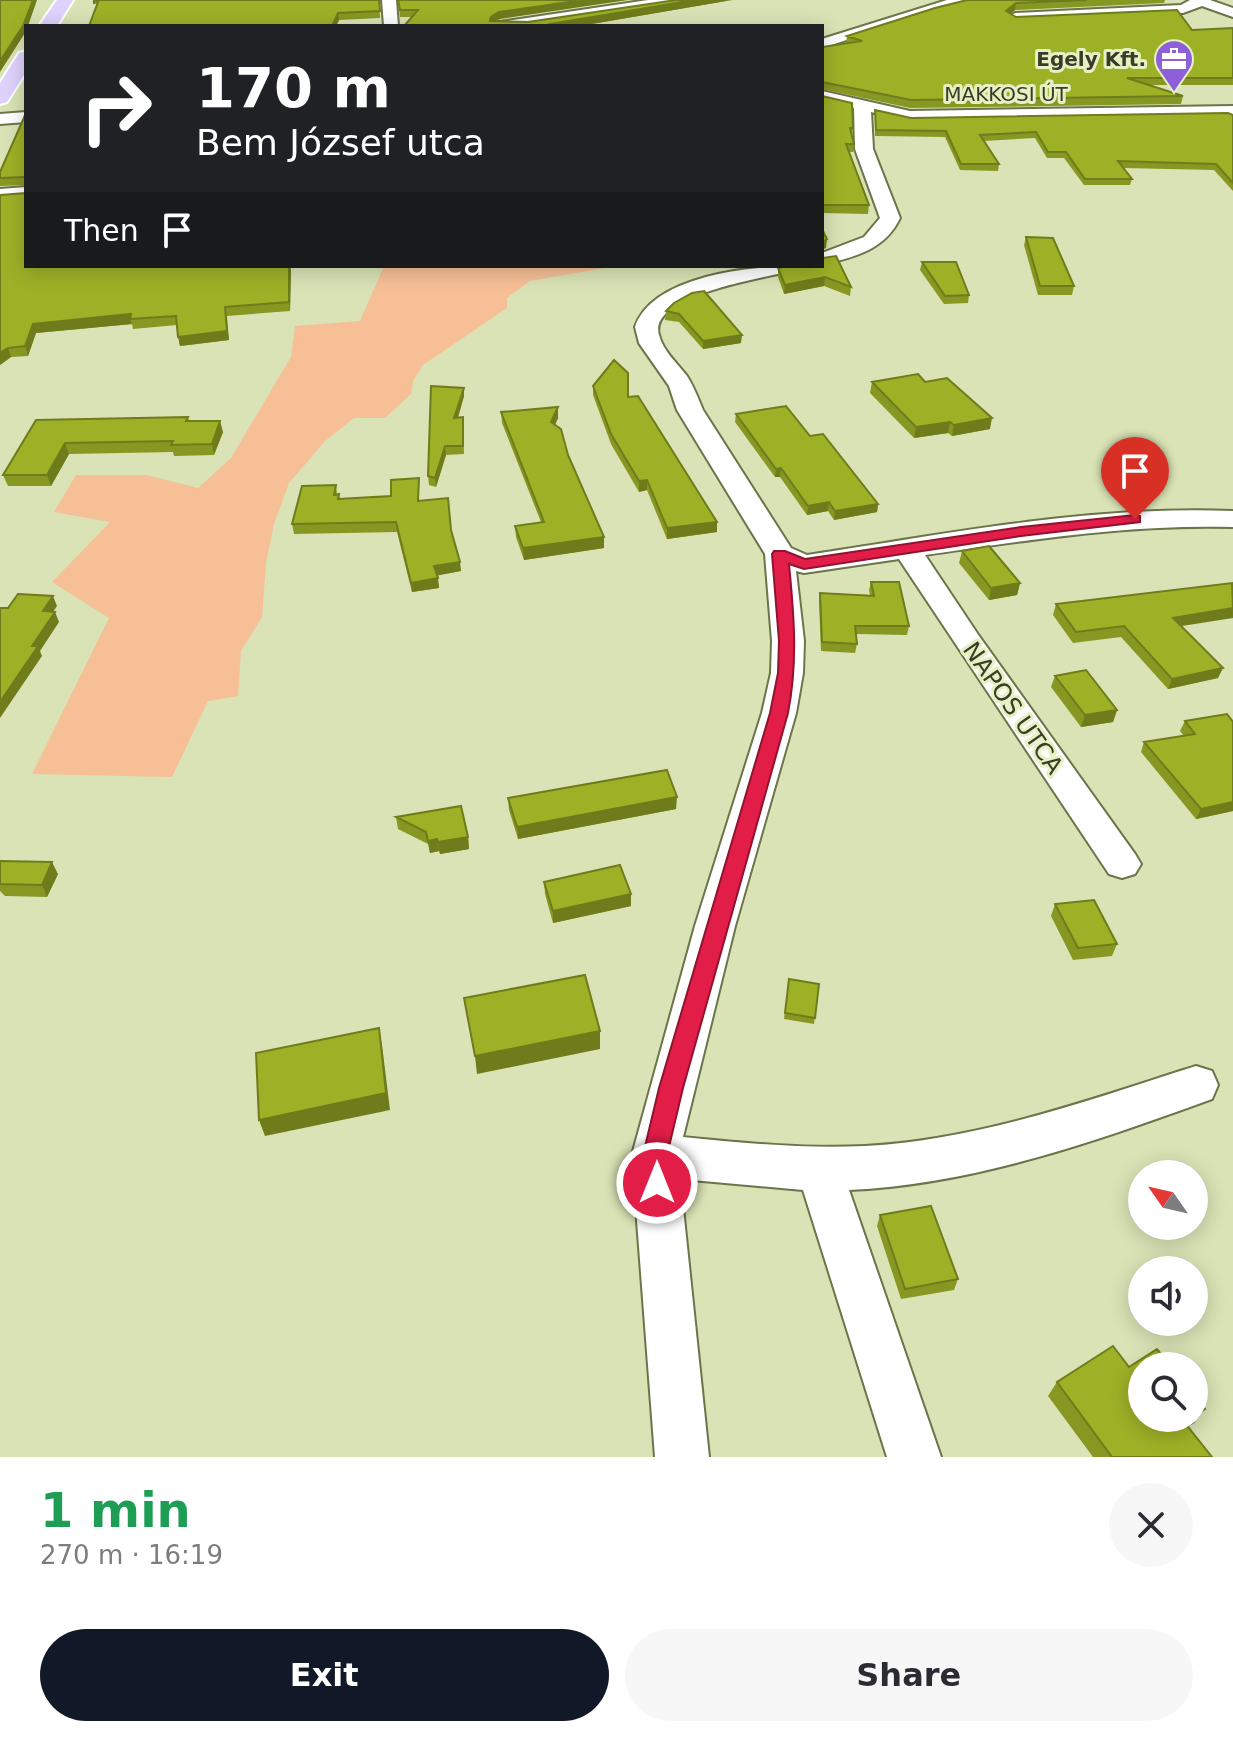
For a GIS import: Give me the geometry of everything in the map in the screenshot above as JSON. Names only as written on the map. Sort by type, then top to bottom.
[{"type":"main road","points":[[49,24],[65,0]]},
{"type":"main road","points":[[0,98],[24,63]]},
{"type":"street","points":[[389,0],[391,24]]},
{"type":"street","points":[[513,24],[675,0]]},
{"type":"street","points":[[824,43],[858,30],[962,0]]},
{"type":"street","points":[[1015,17],[1183,9],[1198,3],[1197,0],[1233,13]]},
{"type":"street","name":"MAKKOSI ÚT","points":[[825,93],[895,115],[928,117],[1233,111]]},
{"type":"street","points":[[824,258],[865,244],[880,233],[890,218],[864,149],[862,106]]},
{"type":"street","points":[[0,119],[24,117]]},
{"type":"street","points":[[0,195],[24,193]]},
{"type":"street","points":[[682,1457],[655,1155],[715,926],[779,713],[787,673],[788,641],[780,554],[690,410],[681,386],[652,343],[646,327],[650,314],[669,298],[782,268]]},
{"type":"street","points":[[780,554],[804,564],[1100,521],[1178,517],[1233,519]]},
{"type":"street","name":"NAPOS UTCA","points":[[907,549],[968,643],[1122,864]]},
{"type":"street","points":[[655,1155],[819,1169],[929,1161],[1030,1140],[1196,1085]]},
{"type":"street","points":[[819,1169],[914,1457]]},
{"type":"shaded area","points":[[383,268],[605,268],[530,281],[507,298],[507,308],[423,365],[413,381],[411,394],[385,418],[354,418],[325,441],[289,483],[274,524],[266,563],[262,617],[241,651],[238,696],[208,701],[172,777],[32,774],[109,618],[52,582],[110,522],[54,512],[76,475],[147,475],[198,488],[231,458],[291,357],[295,326],[360,321]]},
{"type":"building","points":[[0,0],[33,0],[23,26],[0,61]]},
{"type":"building","points":[[94,0],[379,0],[380,11],[338,13],[333,24],[90,24],[98,2],[94,3]]},
{"type":"building","points":[[398,0],[583,0],[499,12],[490,21],[528,22],[694,0],[550,24],[406,24],[418,10],[400,10]]},
{"type":"building","points":[[967,0],[1087,0],[1016,3],[1006,11],[1016,17],[1177,10],[1192,30],[1233,28],[1233,78],[1127,78],[1183,96],[911,100],[824,82],[824,47],[862,41],[847,36]]},
{"type":"building","points":[[824,96],[852,103],[853,128],[850,128],[854,144],[846,144],[869,205],[824,205]]},
{"type":"building","points":[[875,110],[911,118],[1228,113],[1233,115],[1233,183],[1216,164],[1118,161],[1132,179],[1085,179],[1066,152],[1048,152],[1036,132],[980,135],[999,164],[961,164],[946,131],[876,130]]},
{"type":"building","points":[[24,118],[24,177],[0,178]]},
{"type":"building","points":[[24,193],[24,268],[289,268],[289,302],[225,307],[227,331],[178,337],[176,316],[130,319],[131,314],[33,324],[25,346],[8,348],[0,353],[0,195]]},
{"type":"building","points":[[1026,237],[1053,238],[1074,286],[1040,286]]},
{"type":"building","points":[[836,256],[851,287],[825,277],[785,285],[778,268],[824,268],[824,258]]},
{"type":"building","points":[[922,262],[956,262],[969,295],[945,296]]},
{"type":"building","points":[[704,291],[742,335],[703,341],[679,314],[666,311],[692,293]]},
{"type":"building","points":[[614,360],[628,373],[628,397],[638,396],[717,522],[667,528],[647,480],[639,481],[611,434],[593,386]]},
{"type":"building","points":[[918,374],[925,382],[947,378],[992,418],[954,425],[950,422],[916,427],[872,382]]},
{"type":"building","points":[[431,386],[464,388],[454,418],[463,417],[463,446],[445,446],[435,478],[428,476]]},
{"type":"building","points":[[786,406],[810,436],[823,434],[878,504],[835,511],[829,502],[808,506],[736,414]]},
{"type":"building","points":[[558,407],[551,422],[561,429],[568,455],[604,537],[523,548],[515,526],[544,522],[501,412]]},
{"type":"building","points":[[188,417],[186,421],[220,421],[212,444],[171,445],[173,441],[65,443],[47,475],[3,475],[36,420]]},
{"type":"building","points":[[419,478],[418,501],[448,498],[451,530],[460,562],[434,566],[438,578],[411,583],[396,522],[292,524],[302,486],[336,485],[334,495],[339,494],[338,499],[391,496],[391,480]]},
{"type":"building","points":[[989,546],[1020,583],[991,588],[962,551]]},
{"type":"building","points":[[871,582],[899,582],[909,626],[855,626],[857,644],[822,642],[820,593],[874,596]]},
{"type":"building","points":[[1232,583],[1233,608],[1173,618],[1223,668],[1172,679],[1124,626],[1076,632],[1056,604]]},
{"type":"building","points":[[18,594],[53,596],[43,611],[55,612],[32,646],[38,646],[0,702],[0,608],[8,608]]},
{"type":"building","points":[[1086,670],[1117,710],[1085,715],[1055,676]]},
{"type":"building","points":[[1227,714],[1233,722],[1233,802],[1201,809],[1144,742],[1195,734],[1185,721]]},
{"type":"building","points":[[667,770],[677,797],[517,827],[508,798]]},
{"type":"building","points":[[461,806],[468,837],[428,841],[426,832],[396,817]]},
{"type":"building","points":[[0,861],[52,862],[42,885],[0,884]]},
{"type":"building","points":[[620,865],[631,894],[553,911],[544,882]]},
{"type":"building","points":[[1094,900],[1117,944],[1078,948],[1055,904]]},
{"type":"building","points":[[585,975],[600,1031],[475,1056],[464,998]]},
{"type":"building","points":[[789,979],[819,984],[815,1018],[785,1013]]},
{"type":"building","points":[[379,1028],[386,1093],[259,1120],[256,1053]]},
{"type":"building","points":[[931,1206],[958,1279],[905,1289],[880,1215]]},
{"type":"building","points":[[1113,1346],[1128,1366],[1128,1432],[1192,1432],[1212,1457],[1112,1457],[1057,1382]]},
{"type":"place","name":"Egely Kft.","points":[[1174,93]]},
{"type":"route","points":[[657,1183],[655,1155],[671,1088],[715,926],[779,713],[787,673],[788,641],[780,554],[804,564],[837,561],[1021,531],[1135,519]]}]
